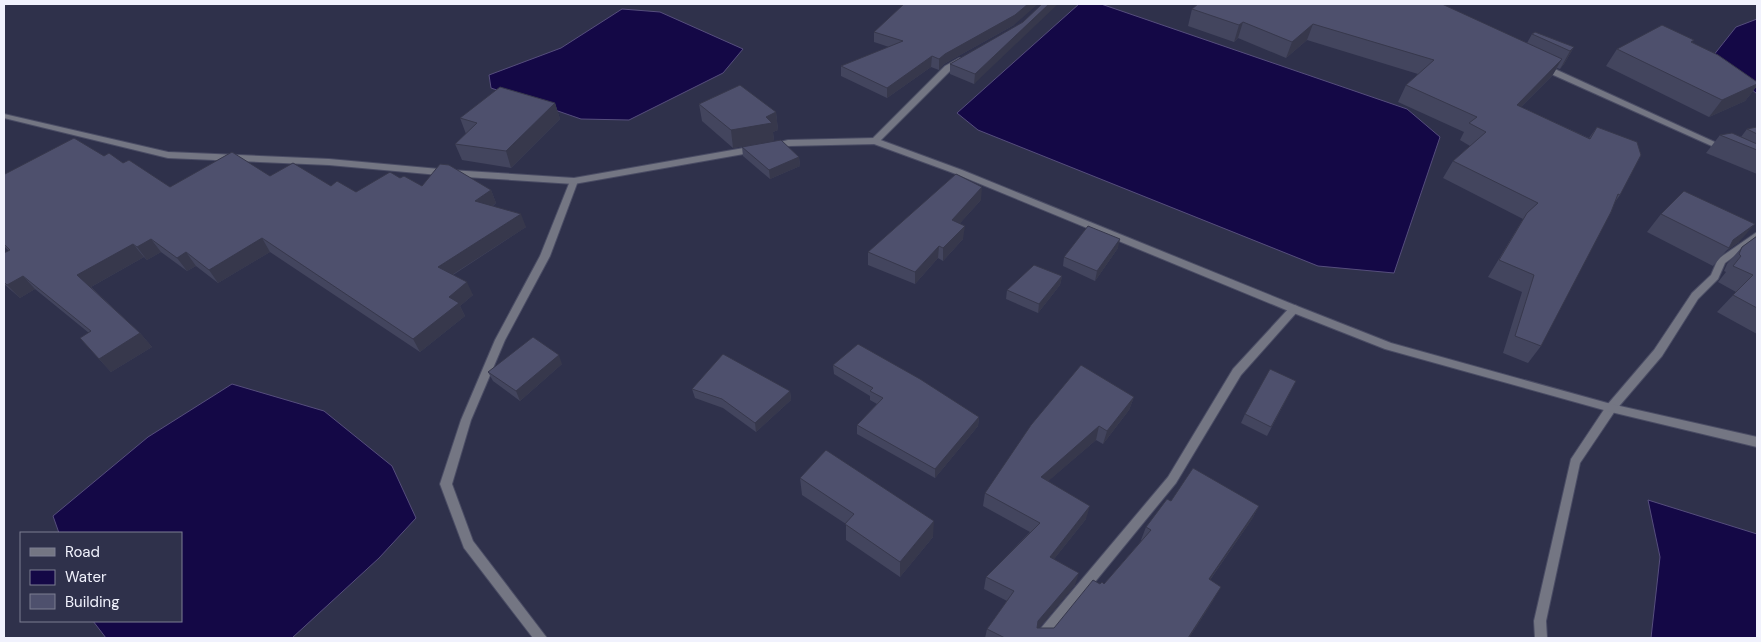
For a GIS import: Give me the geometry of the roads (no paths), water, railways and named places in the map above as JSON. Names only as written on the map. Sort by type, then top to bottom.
[{"type":"street","points":[[875,141],[948,68],[966,58]]},
{"type":"street","points":[[1533,62],[1730,151]]},
{"type":"street","points":[[4,116],[168,155],[330,162],[450,173],[574,181],[788,143],[875,141],[968,176],[1389,346],[1611,408],[1757,442]]},
{"type":"street","points":[[541,638],[468,544],[446,484],[466,420],[500,340],[545,256],[574,181]]},
{"type":"street","points":[[1541,638],[1540,621],[1575,462],[1611,408],[1658,353],[1695,296],[1715,277],[1721,261],[1757,235]]},
{"type":"street","points":[[1041,638],[1172,480],[1237,372],[1294,309]]},
{"type":"water","points":[[1079,4],[1101,4],[1407,109],[1440,137],[1394,273],[1318,266],[978,130],[957,113]]},
{"type":"water","points":[[622,9],[660,12],[743,49],[723,73],[629,120],[581,119],[491,88],[489,75],[561,48]]},
{"type":"water","points":[[1757,19],[1757,94],[1713,56],[1736,27]]},
{"type":"water","points":[[232,384],[324,411],[392,466],[416,518],[379,558],[292,638],[106,638],[94,622],[182,622],[182,532],[59,532],[53,516],[148,437]]},
{"type":"water","points":[[1648,500],[1757,534],[1757,638],[1651,638],[1660,557]]}]
